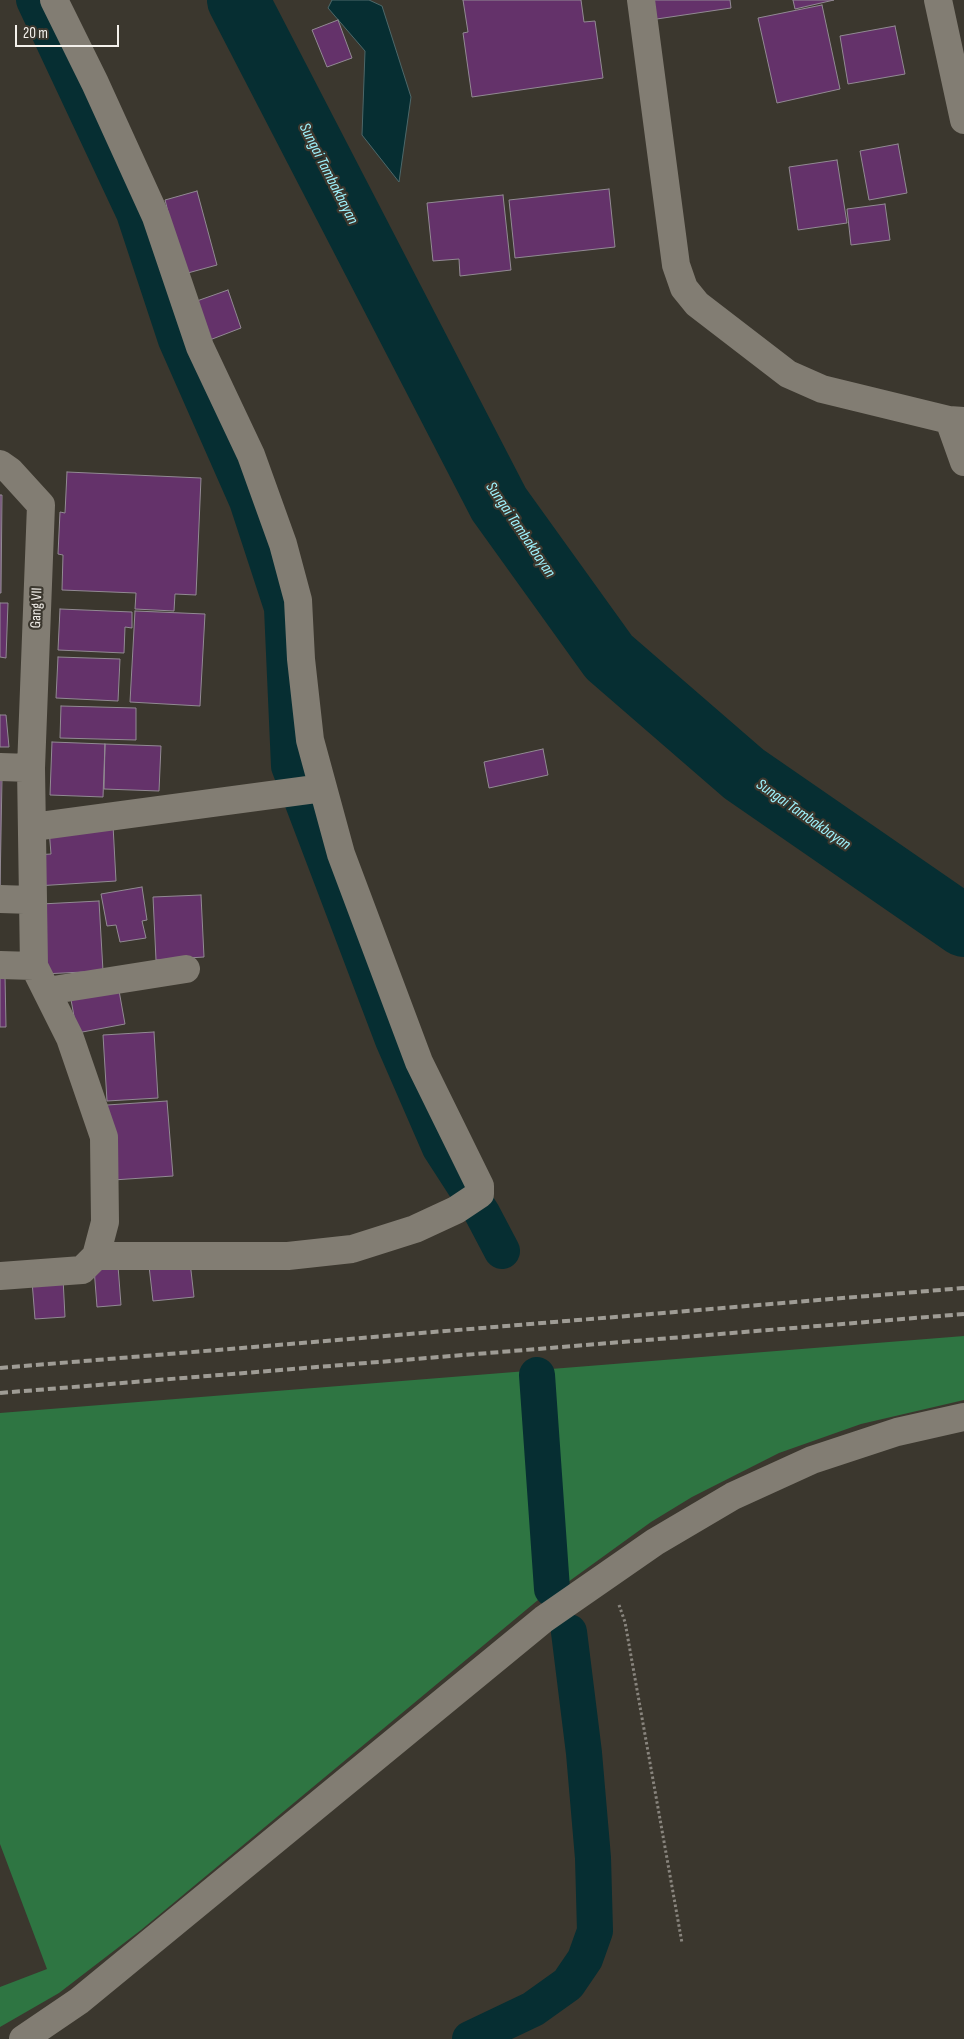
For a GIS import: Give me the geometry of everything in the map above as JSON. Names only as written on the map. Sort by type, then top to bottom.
[{"type":"street","points":[[54,0],[95,83],[156,218],[200,347],[251,455],[283,544],[298,600],[301,660],[310,740],[304,792],[341,854],[419,1062],[480,1186],[480,1194],[456,1210],[415,1229],[352,1249],[288,1256],[96,1256]]},
{"type":"street","points":[[641,0],[676,265],[684,288],[697,304],[788,374],[822,388],[956,421],[964,462]]},
{"type":"street","points":[[938,0],[964,120]]},
{"type":"street","name":"Gang VII","points":[[0,464],[10,471],[40,505],[31,768],[34,966]]},
{"type":"street","points":[[0,767],[31,768]]},
{"type":"street","points":[[32,827],[304,792]]},
{"type":"street","points":[[0,899],[32,900]]},
{"type":"street","points":[[0,965],[34,966],[70,1038],[104,1137],[105,1222],[96,1256],[82,1270],[0,1276]]},
{"type":"street","points":[[47,991],[186,969]]},
{"type":"street","points":[[23,2039],[79,2001],[544,1619],[691,1518],[771,1477],[854,1445],[932,1423],[964,1417]]},
{"type":"path","points":[[609,1574],[625,1622],[682,1943]]},
{"type":"green space","points":[[964,1336],[964,1400],[861,1424],[779,1453],[692,1497],[651,1522],[568,1582],[551,1369]]},
{"type":"green space","points":[[527,1371],[544,1595],[141,1930],[59,1993],[0,2027],[0,1987],[47,1969],[0,1844],[0,1413]]},
{"type":"water","points":[[332,0],[369,0],[382,6],[411,97],[399,182],[362,135],[365,51],[328,8]]},
{"type":"building","points":[[463,0],[581,0],[584,22],[595,21],[603,78],[472,97],[463,33],[468,32]]},
{"type":"building","points":[[647,0],[730,0],[731,8],[650,20]]},
{"type":"building","points":[[793,0],[834,0],[795,9]]},
{"type":"building","points":[[822,5],[840,89],[777,103],[758,18]]},
{"type":"building","points":[[338,20],[352,58],[327,67],[312,30]]},
{"type":"building","points":[[895,26],[905,74],[848,84],[840,36]]},
{"type":"building","points":[[898,144],[907,193],[869,200],[860,151]]},
{"type":"building","points":[[837,160],[847,223],[798,230],[789,167]]},
{"type":"building","points":[[609,189],[615,247],[515,258],[509,200]]},
{"type":"building","points":[[197,191],[217,265],[184,274],[165,200]]},
{"type":"building","points":[[503,195],[511,270],[460,276],[459,259],[433,261],[427,203]]},
{"type":"building","points":[[885,204],[890,240],[851,245],[847,209]]},
{"type":"building","points":[[228,290],[241,328],[207,341],[194,302]]},
{"type":"building","points":[[67,472],[201,478],[196,595],[175,594],[174,611],[135,609],[136,593],[62,590],[63,555],[58,554],[60,512],[65,513]]},
{"type":"building","points":[[0,495],[2,495],[1,593],[0,593]]},
{"type":"building","points":[[0,603],[8,603],[6,658],[0,657]]},
{"type":"building","points":[[60,609],[132,612],[132,628],[125,627],[124,653],[58,650]]},
{"type":"building","points":[[135,611],[205,614],[200,706],[130,702]]},
{"type":"building","points":[[58,657],[120,659],[118,701],[56,698]]},
{"type":"building","points":[[61,706],[136,708],[136,740],[60,738]]},
{"type":"building","points":[[0,715],[6,715],[9,747],[0,747]]},
{"type":"building","points":[[52,742],[105,744],[103,797],[50,795]]},
{"type":"building","points":[[105,744],[161,746],[159,791],[104,789]]},
{"type":"building","points":[[543,749],[548,775],[489,788],[484,762]]},
{"type":"building","points":[[0,778],[2,778],[0,889]]},
{"type":"building","points":[[113,825],[116,881],[36,886],[34,855],[51,854],[49,829]]},
{"type":"building","points":[[142,887],[147,920],[142,921],[146,938],[120,942],[116,925],[107,926],[101,894]]},
{"type":"building","points":[[201,895],[204,957],[156,960],[153,897]]},
{"type":"building","points":[[99,901],[103,971],[43,974],[41,904]]},
{"type":"building","points":[[0,976],[5,976],[6,1027],[0,1027]]},
{"type":"building","points":[[118,985],[125,1024],[77,1033],[70,994]]},
{"type":"building","points":[[154,1032],[158,1098],[107,1101],[103,1035]]},
{"type":"building","points":[[167,1101],[173,1176],[113,1180],[107,1105]]},
{"type":"building","points":[[190,1262],[194,1297],[153,1301],[149,1266]]},
{"type":"building","points":[[118,1266],[121,1305],[97,1307],[94,1268]]},
{"type":"building","points":[[63,1278],[65,1317],[35,1319],[32,1281]]},
{"type":"waterway","points":[[34,0],[134,213],[176,340],[247,501],[282,608],[289,766],[393,1040],[440,1148],[482,1213],[502,1251]]},
{"type":"waterway","name":"Sungai Tambakbayan","points":[[238,0],[499,504],[609,657],[744,774],[964,926]]},
{"type":"waterway","points":[[537,1375],[552,1589]]},
{"type":"waterway","points":[[470,2039],[533,2009],[568,1984],[585,1959],[595,1931],[593,1858],[584,1753],[569,1632]]},
{"type":"railway","points":[[0,1368],[964,1288]]},
{"type":"railway","points":[[0,1393],[964,1314]]}]
